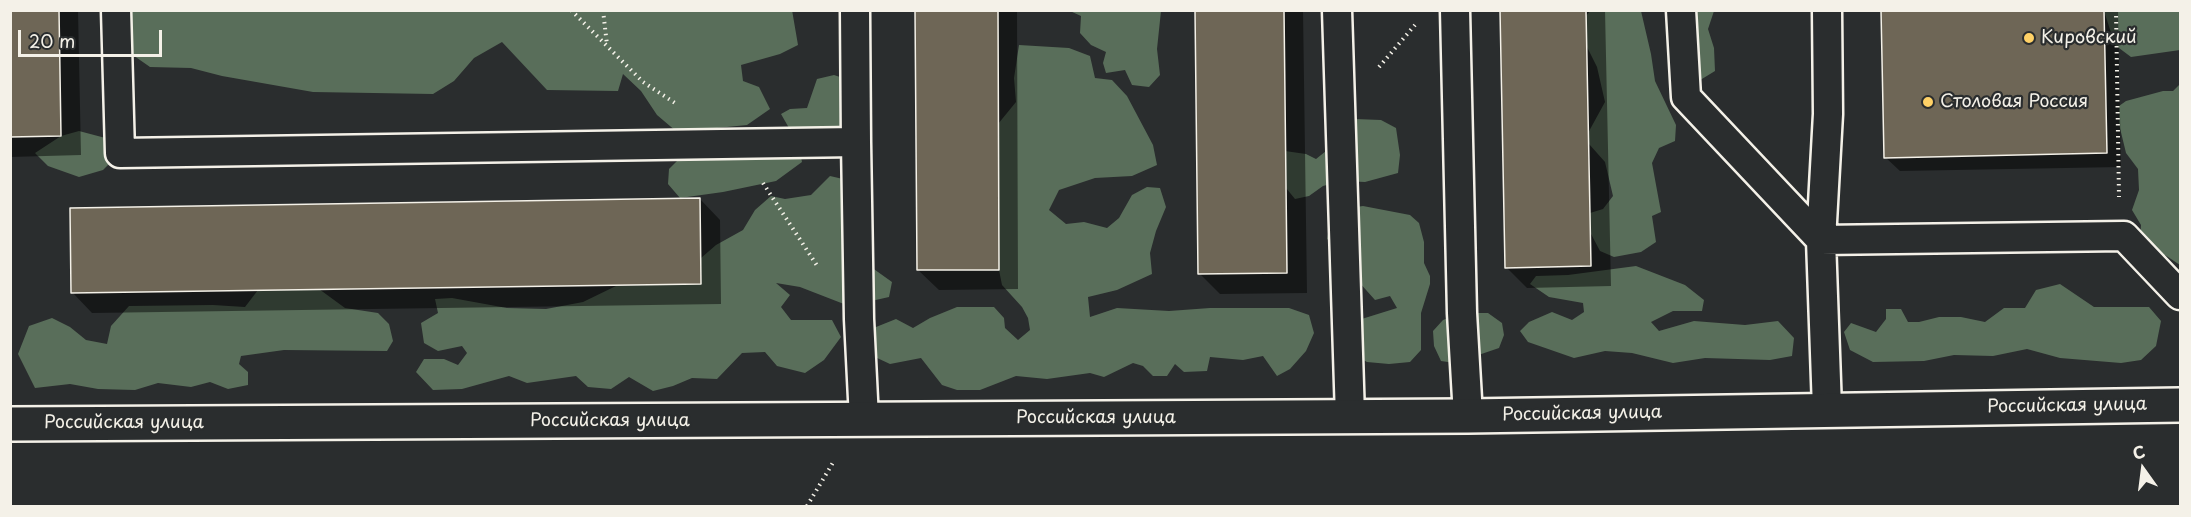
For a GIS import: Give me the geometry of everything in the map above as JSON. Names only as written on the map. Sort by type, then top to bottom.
[{"type":"main road","name":"Российская улица","points":[[10,424],[1468,416],[2181,405]]},
{"type":"lane","points":[[116,10],[120,153],[856,142]]},
{"type":"lane","points":[[855,10],[859,319],[864,419]]},
{"type":"lane","points":[[1337,10],[1350,417]]},
{"type":"lane","points":[[1455,10],[1462,313],[1468,416]]},
{"type":"lane","points":[[1682,10],[1686,97],[1821,240],[2124,236],[2181,295]]},
{"type":"lane","points":[[1827,10],[1827,114],[1821,240],[1827,409]]},
{"type":"path","points":[[603,10],[608,47]]},
{"type":"path","points":[[2116,10],[2117,141],[2120,210],[2124,236]]},
{"type":"path","points":[[1340,113],[1420,19]]},
{"type":"green space","points":[[106,10],[792,10],[798,45],[780,54],[741,65],[743,81],[759,87],[770,109],[747,125],[677,132],[657,115],[641,91],[623,74],[618,91],[547,90],[502,42],[474,58],[454,81],[433,94],[313,92],[222,76],[191,68],[150,67],[117,44]]},
{"type":"green space","points":[[1070,11],[1161,11],[1157,49],[1160,75],[1149,87],[1132,85],[1125,70],[1106,73],[1103,63],[1106,52],[1091,45],[1080,33],[1081,16]]},
{"type":"green space","points":[[1590,11],[1641,11],[1655,81],[1676,125],[1675,141],[1659,148],[1652,163],[1661,212],[1652,216],[1656,242],[1641,252],[1614,257],[1600,251],[1590,232],[1590,213],[1603,209],[1613,196],[1605,162],[1589,144],[1588,133],[1605,102],[1597,67],[1586,45],[1586,16]]},
{"type":"green space","points":[[1681,11],[1714,11],[1708,29],[1714,48],[1715,71],[1697,82]]},
{"type":"green space","points":[[2104,11],[2180,11],[2180,50],[2131,57],[2115,45]]},
{"type":"green space","points":[[1019,45],[1069,48],[1090,56],[1095,78],[1112,80],[1127,96],[1153,145],[1157,165],[1132,176],[1095,178],[1059,190],[1049,210],[1066,224],[1084,222],[1107,228],[1119,218],[1132,195],[1147,187],[1160,188],[1166,207],[1150,253],[1152,274],[1117,290],[1088,297],[1090,317],[1117,308],[1169,311],[1210,308],[1289,308],[1309,315],[1314,333],[1306,351],[1290,369],[1277,376],[1263,356],[1243,360],[1210,357],[1207,371],[1184,372],[1175,364],[1167,376],[1153,376],[1143,366],[1133,363],[1104,377],[1090,373],[1047,379],[1016,376],[980,390],[957,390],[942,385],[921,358],[890,364],[875,357],[871,329],[896,319],[913,328],[957,307],[994,307],[1004,318],[1005,328],[1018,340],[1030,330],[1028,318],[1022,307],[1002,285],[999,270],[998,124],[1016,102],[1014,78]]},
{"type":"green space","points":[[834,75],[855,82],[869,135],[823,142],[789,128],[781,114],[790,109],[807,108],[817,79]]},
{"type":"green space","points":[[2180,84],[2180,265],[2165,255],[2151,265],[2140,241],[2141,225],[2132,210],[2139,190],[2138,169],[2126,153],[2119,124],[2119,106],[2126,101],[2163,91],[2173,91]]},
{"type":"green space","points":[[1355,119],[1381,120],[1396,128],[1400,155],[1398,173],[1365,182],[1342,181],[1323,186],[1309,196],[1295,199],[1286,188],[1285,151],[1306,154],[1316,159],[1331,147]]},
{"type":"green space","points":[[79,131],[113,140],[120,153],[103,170],[79,177],[48,166],[35,153],[61,136]]},
{"type":"green space","points":[[798,143],[802,162],[776,181],[680,198],[668,184],[669,169],[685,153],[725,154],[747,158],[773,153]]},
{"type":"green space","points":[[830,176],[856,182],[871,267],[892,282],[889,297],[849,306],[800,287],[776,283],[790,295],[781,307],[791,320],[832,320],[841,337],[824,360],[805,373],[777,366],[765,352],[742,353],[717,379],[692,378],[653,391],[629,377],[611,389],[588,387],[576,376],[527,383],[509,376],[462,389],[433,390],[416,372],[424,359],[444,359],[458,365],[467,353],[462,346],[438,351],[424,343],[421,323],[438,313],[435,299],[452,298],[507,308],[546,309],[583,302],[618,285],[701,284],[701,258],[716,245],[743,230],[755,210],[771,196],[785,199],[811,195]]},
{"type":"green space","points":[[1363,206],[1410,215],[1419,223],[1424,242],[1424,263],[1430,276],[1430,284],[1421,313],[1421,350],[1410,362],[1389,364],[1367,362],[1347,351],[1352,322],[1397,308],[1390,296],[1375,300],[1358,281],[1344,252],[1327,239],[1330,223],[1343,209]]},
{"type":"green space","points":[[1636,266],[1685,285],[1704,300],[1702,311],[1673,311],[1651,322],[1659,331],[1694,321],[1745,325],[1778,321],[1794,338],[1792,356],[1770,360],[1705,358],[1673,363],[1632,353],[1605,351],[1574,358],[1528,342],[1520,331],[1529,322],[1552,312],[1572,320],[1584,312],[1583,303],[1549,297],[1530,284],[1536,276],[1568,275]]},
{"type":"green space","points":[[2060,284],[2094,307],[2149,307],[2161,321],[2156,346],[2141,360],[2121,363],[2060,358],[2027,349],[1993,356],[1954,355],[1924,361],[1873,362],[1850,350],[1844,332],[1851,323],[1876,332],[1886,319],[1886,309],[1901,309],[1908,322],[1939,317],[1961,317],[1985,322],[2004,308],[2025,308],[2036,290]]},
{"type":"green space","points":[[319,289],[345,308],[378,313],[389,324],[393,341],[387,351],[284,350],[241,356],[239,364],[248,372],[248,385],[228,389],[210,382],[191,387],[158,383],[135,390],[98,389],[70,384],[35,388],[18,354],[29,326],[52,318],[70,327],[86,340],[107,344],[111,326],[129,306],[245,307],[258,290]]},
{"type":"green space","points":[[1462,313],[1488,313],[1502,323],[1504,335],[1499,348],[1455,363],[1441,361],[1434,346],[1433,331],[1443,320]]},
{"type":"building","points":[[10,10],[59,10],[61,136],[10,137]]},
{"type":"building","points":[[915,10],[998,10],[999,270],[917,270]]},
{"type":"building","points":[[1195,10],[1284,10],[1287,273],[1198,274]]},
{"type":"building","points":[[1500,10],[1586,10],[1591,266],[1505,268]]},
{"type":"building","points":[[1881,10],[2104,10],[2107,153],[1884,158]]},
{"type":"building","points":[[700,198],[701,284],[71,293],[70,208]]},
{"type":"place","name":"Кировский","points":[[2029,38]]},
{"type":"place","name":"Столовая Россия","points":[[1928,102]]}]
